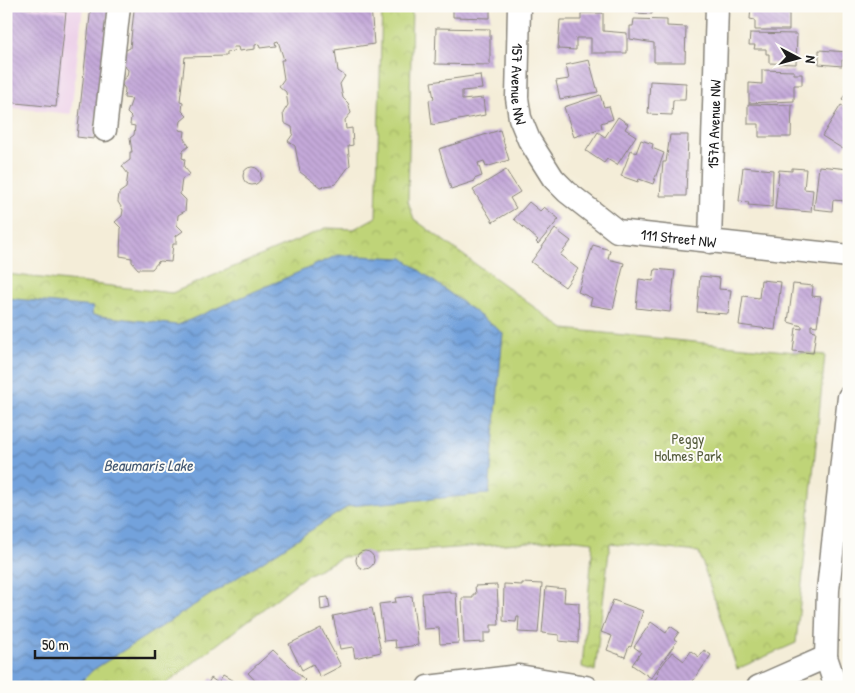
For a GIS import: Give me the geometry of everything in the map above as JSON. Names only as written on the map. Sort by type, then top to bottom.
[{"type":"street","points":[[105,130],[119,6]]},
{"type":"street","name":"157 Avenue NW","points":[[519,6],[517,98],[520,118],[538,156]]},
{"type":"street","name":"157A Avenue NW","points":[[710,242],[717,6]]},
{"type":"street","name":"111 Street NW","points":[[538,156],[567,192],[617,231],[849,256]]},
{"type":"street","points":[[836,687],[826,657],[828,590],[849,396]]},
{"type":"street","points":[[758,687],[826,657]]},
{"type":"street","points":[[428,687],[519,676],[586,687]]},
{"type":"shaded area","points":[[6,6],[83,6],[71,114],[6,107]]},
{"type":"green space","name":"Peggy Holmes Park","points":[[382,6],[412,6],[408,201],[414,219],[564,329],[825,355],[796,643],[737,669],[699,552],[610,543],[595,671],[582,667],[593,542],[566,539],[343,557],[307,575],[162,687],[6,687],[6,274],[172,293],[326,228],[354,229],[376,217]]},
{"type":"water","name":"Beaumaris Lake","points":[[338,255],[403,258],[503,333],[489,494],[349,506],[93,670],[79,684],[79,687],[6,687],[6,298],[93,307],[92,315],[178,325]]},
{"type":"building","points":[[6,6],[66,12],[56,107],[6,102]]},
{"type":"building","points":[[91,6],[109,6],[94,139],[77,137]]},
{"type":"building","points":[[159,6],[371,6],[374,44],[335,50],[338,71],[345,76],[340,84],[343,98],[348,103],[351,113],[345,120],[346,129],[352,128],[353,145],[348,146],[350,165],[336,184],[320,187],[300,172],[295,146],[288,141],[293,134],[292,127],[284,123],[283,113],[288,105],[286,92],[279,86],[284,79],[281,60],[284,60],[278,41],[275,42],[276,46],[260,48],[259,44],[255,45],[255,49],[239,51],[238,47],[233,47],[234,51],[226,52],[226,56],[185,57],[180,101],[183,102],[182,111],[187,116],[181,121],[179,130],[185,131],[184,139],[189,146],[183,151],[182,158],[185,159],[184,167],[190,174],[182,179],[180,194],[186,200],[185,211],[178,215],[177,225],[183,231],[176,236],[176,244],[173,244],[171,262],[159,261],[152,269],[138,269],[132,262],[132,258],[120,256],[121,228],[115,222],[122,216],[123,210],[118,202],[119,193],[126,188],[128,174],[122,166],[130,160],[130,152],[132,152],[130,138],[134,135],[135,126],[130,125],[131,117],[127,113],[132,99],[124,98],[125,89],[120,82],[127,76],[128,70],[122,63],[122,52],[130,48],[134,10]]},
{"type":"building","points":[[453,6],[490,6],[490,18],[453,17]]},
{"type":"building","points":[[565,6],[593,6],[593,8]]},
{"type":"building","points":[[628,6],[652,6],[652,14],[636,13],[636,11],[628,10]]},
{"type":"building","points":[[751,6],[789,6],[789,30],[755,30],[755,20],[750,19]]},
{"type":"building","points":[[581,13],[603,13],[603,31],[627,33],[627,53],[591,53],[591,38],[576,38],[576,50],[558,49],[560,20],[581,20]]},
{"type":"building","points":[[634,19],[667,20],[667,26],[686,27],[685,62],[654,62],[654,43],[630,39],[630,26],[633,26]]},
{"type":"building","points":[[436,28],[490,29],[490,65],[435,64]]},
{"type":"building","points":[[750,33],[797,34],[796,64],[769,63],[769,54],[766,54],[766,49],[754,49],[755,45],[749,45]]},
{"type":"building","points":[[819,50],[848,52],[847,61],[842,60],[842,66],[819,64]]},
{"type":"building","points":[[589,60],[598,92],[560,99],[556,81],[569,79],[566,65]]},
{"type":"building","points":[[762,70],[794,71],[794,74],[802,74],[802,85],[794,85],[794,101],[749,103],[749,83],[762,84]]},
{"type":"building","points":[[480,75],[482,89],[462,91],[462,100],[483,98],[485,115],[432,125],[429,100],[434,99],[431,82]]},
{"type":"building","points":[[650,81],[686,83],[685,100],[673,100],[672,115],[648,114]]},
{"type":"building","points":[[849,89],[849,104],[842,99]]},
{"type":"building","points":[[600,95],[604,107],[609,106],[613,119],[601,123],[602,128],[574,137],[564,107]]},
{"type":"building","points":[[748,104],[792,105],[791,137],[759,137],[759,124],[748,124]]},
{"type":"building","points":[[841,105],[849,110],[849,140],[843,149],[822,136]]},
{"type":"building","points":[[618,117],[628,124],[625,129],[636,136],[617,165],[607,159],[604,163],[586,151],[598,132],[605,137]]},
{"type":"building","points":[[500,130],[509,160],[486,167],[484,161],[478,163],[482,176],[474,179],[475,181],[451,189],[439,149]]},
{"type":"building","points":[[670,135],[688,135],[686,196],[660,196],[663,162],[666,162]]},
{"type":"building","points":[[641,140],[653,144],[652,148],[664,153],[653,184],[639,179],[638,182],[621,176],[631,150],[636,153]]},
{"type":"building","points":[[819,166],[849,169],[846,201],[833,200],[832,211],[814,209]]},
{"type":"building","points":[[252,167],[258,170],[261,176],[258,182],[252,185],[246,182],[243,176],[246,170]]},
{"type":"building","points":[[743,167],[773,170],[772,207],[748,205],[749,202],[739,201]]},
{"type":"building","points":[[792,168],[806,169],[804,189],[813,190],[811,212],[775,209],[779,170],[792,171]]},
{"type":"building","points":[[506,170],[520,192],[510,198],[516,208],[493,222],[473,190]]},
{"type":"building","points":[[529,202],[540,211],[544,207],[559,219],[538,244],[536,242],[538,240],[514,219]]},
{"type":"building","points":[[555,229],[571,241],[560,255],[578,269],[565,287],[531,262]]},
{"type":"building","points":[[593,245],[610,250],[608,259],[624,263],[613,309],[590,305],[592,298],[578,292]]},
{"type":"building","points":[[655,269],[675,271],[670,312],[636,308],[639,279],[653,281]]},
{"type":"building","points":[[700,276],[720,278],[719,289],[731,290],[728,314],[697,312]]},
{"type":"building","points":[[761,280],[781,282],[775,330],[739,325],[743,296],[759,298]]},
{"type":"building","points":[[793,284],[813,286],[812,296],[821,297],[817,326],[811,325],[811,330],[816,331],[813,353],[793,351],[796,328],[802,329],[802,326],[788,322]]},
{"type":"building","points":[[365,551],[371,554],[374,560],[371,566],[365,569],[359,566],[356,560],[359,554]]},
{"type":"building","points":[[522,583],[542,584],[538,633],[518,632],[519,617],[517,617],[516,622],[503,621],[504,584],[522,585]]},
{"type":"building","points":[[497,585],[499,625],[491,625],[491,633],[484,633],[484,642],[464,643],[462,598],[473,598],[473,594],[476,594],[475,586]]},
{"type":"building","points":[[546,587],[565,589],[564,602],[579,603],[578,643],[559,641],[559,635],[542,633]]},
{"type":"building","points":[[450,591],[450,593],[456,593],[459,643],[440,644],[439,628],[424,629],[422,593]]},
{"type":"building","points":[[412,596],[418,645],[396,648],[395,640],[384,641],[379,604],[396,602],[395,598]]},
{"type":"building","points":[[328,597],[330,608],[321,610],[320,598]]},
{"type":"building","points":[[613,600],[643,611],[631,647],[629,646],[625,657],[607,650],[612,636],[601,632]]},
{"type":"building","points":[[372,608],[381,652],[355,658],[353,647],[340,649],[333,616]]},
{"type":"building","points":[[651,622],[666,633],[670,626],[679,632],[674,639],[677,641],[651,678],[632,665],[641,652],[634,647]]},
{"type":"building","points":[[321,628],[341,666],[320,677],[313,664],[302,670],[289,644]]},
{"type":"building","points":[[273,650],[305,680],[298,687],[261,687],[248,673]]},
{"type":"building","points":[[704,650],[711,655],[689,687],[654,687],[651,685],[659,674],[657,672],[672,652],[684,661],[691,651],[699,657]]},
{"type":"building","points":[[223,675],[245,687],[206,687],[211,678],[218,683]]}]
